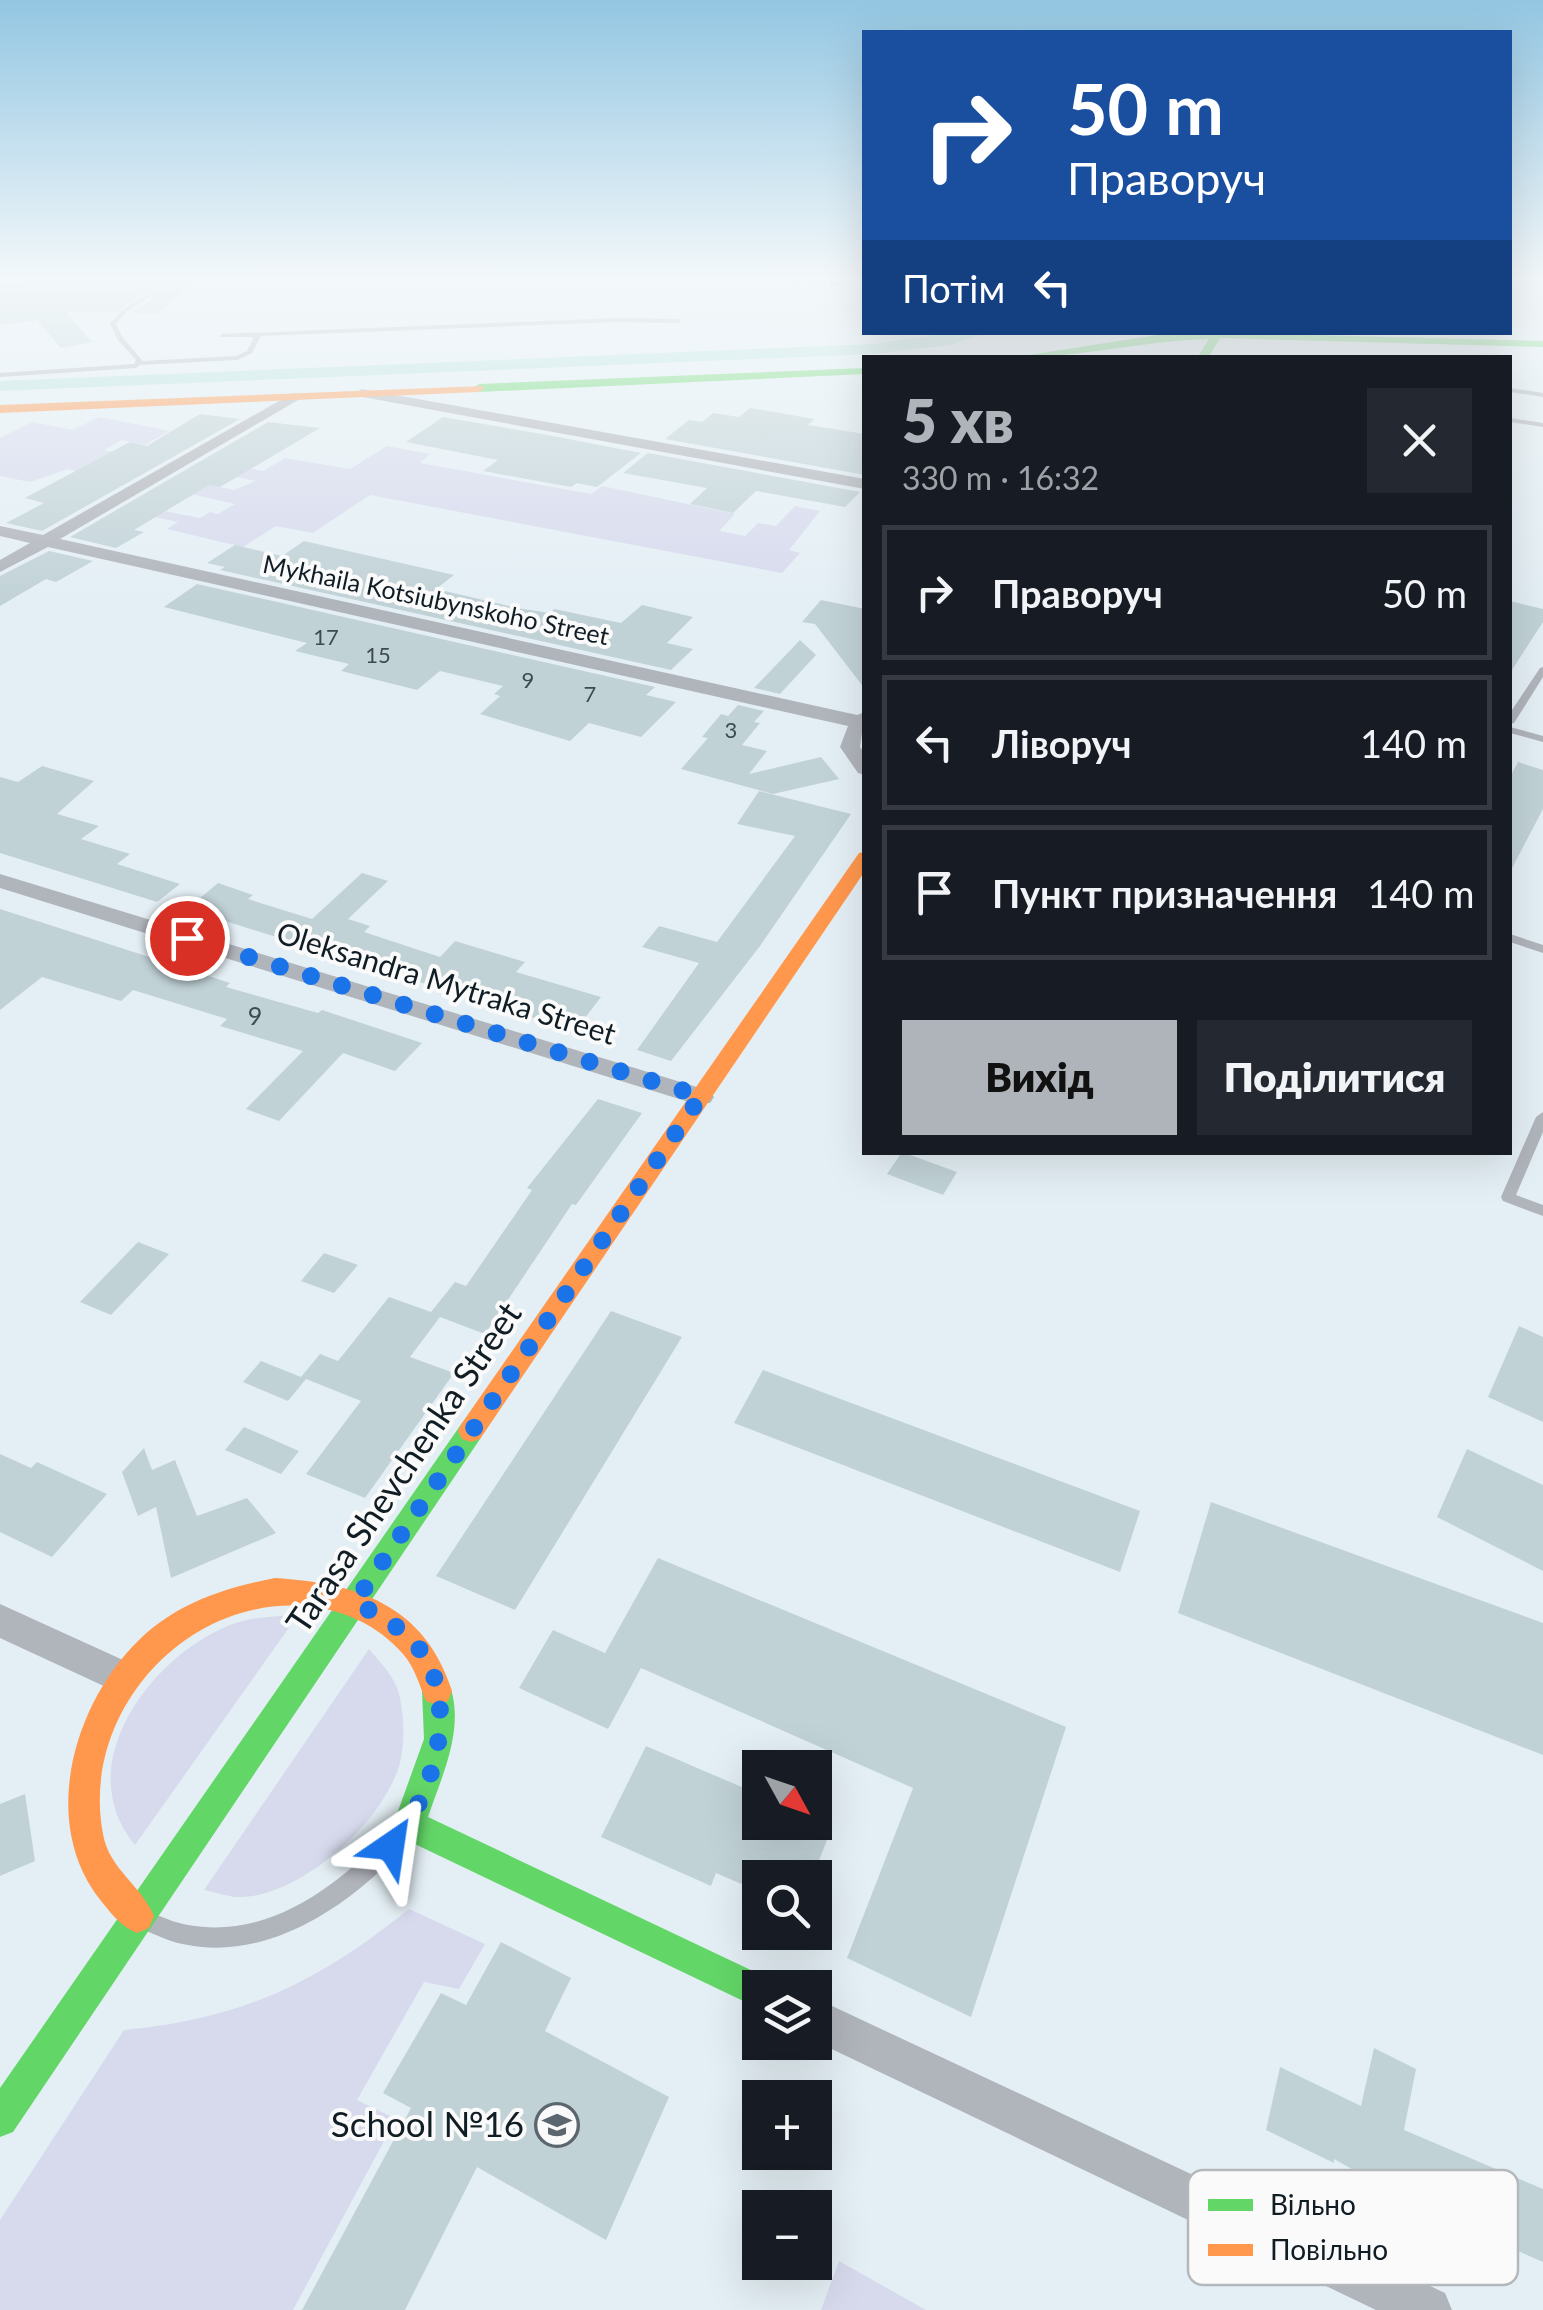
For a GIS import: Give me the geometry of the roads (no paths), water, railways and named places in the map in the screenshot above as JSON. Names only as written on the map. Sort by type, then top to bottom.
[{"type":"main road","points":[[0,409],[487,388]]},
{"type":"main road","name":"Tarasa Shevchenka Street","points":[[0,2119],[862,861]]},
{"type":"main road","points":[[137,1916],[104,1884],[89,1850],[84,1825],[84,1770],[94,1723],[121,1677],[158,1642],[194,1616],[274,1590],[312,1590],[355,1602],[398,1627],[420,1648],[436,1679],[441,1713],[431,1769],[408,1826],[742,1984]]},
{"type":"street","points":[[362,393],[862,483]]},
{"type":"street","points":[[0,568],[298,396]]},
{"type":"street","name":"Mykhaila Kotsiubynskoho Street","points":[[0,531],[862,720],[850,747],[862,764]]},
{"type":"street","name":"Oleksandra Mytraka Street","points":[[0,881],[701,1096]]},
{"type":"street","points":[[0,1620],[121,1677]]},
{"type":"street","points":[[832,2026],[1188,2196]]},
{"type":"street","points":[[1376,2285],[1428,2310]]},
{"type":"lane","points":[[1512,390],[1543,395]]},
{"type":"lane","points":[[1512,420],[1543,426]]},
{"type":"lane","points":[[1512,717],[1543,670]]},
{"type":"lane","points":[[1512,731],[1543,739]]},
{"type":"lane","points":[[1512,939],[1543,949]]},
{"type":"lane","points":[[1543,1117],[1508,1197],[1543,1211]]},
{"type":"lane","points":[[137,1916],[178,1936],[228,1940],[276,1928],[331,1899],[374,1865],[408,1826]]},
{"type":"place","name":"School №16","points":[[557,2125]]}]
